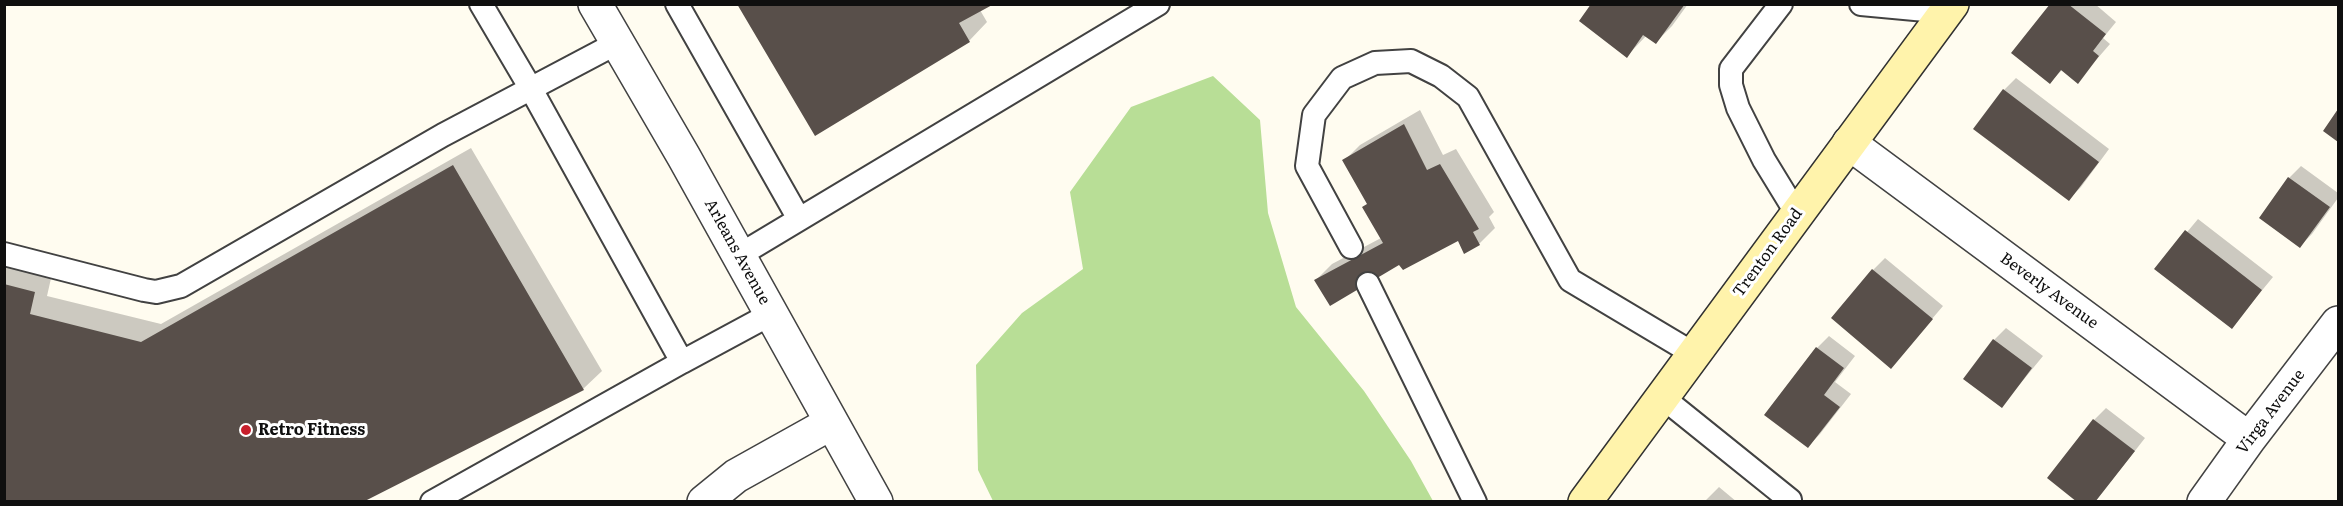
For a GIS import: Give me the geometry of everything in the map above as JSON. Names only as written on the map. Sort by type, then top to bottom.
[{"type":"main road","name":"Trenton Road","points":[[1585,501],[1949,8]]},
{"type":"street","name":"Arleans Avenue","points":[[595,4],[876,501]]},
{"type":"street","name":"Beverly Avenue","points":[[1849,143],[2249,439]]},
{"type":"street","name":"Virga Avenue","points":[[2204,501],[2338,323]]},
{"type":"street","points":[[704,501],[736,476],[831,423]]},
{"type":"lane","points":[[481,4],[531,89],[682,362]]},
{"type":"lane","points":[[677,4],[800,219]]},
{"type":"lane","points":[[738,256],[1158,4]]},
{"type":"lane","points":[[1781,4],[1731,69],[1731,85],[1738,108],[1764,160],[1797,214]]},
{"type":"lane","points":[[1861,4],[1949,8]]},
{"type":"lane","points":[[4,254],[144,290],[156,292],[181,286],[443,135],[617,43]]},
{"type":"lane","points":[[1351,247],[1307,166],[1314,115],[1342,78],[1375,63],[1411,61],[1441,76],[1468,98],[1570,280],[1694,354]]},
{"type":"lane","points":[[1368,284],[1474,501]]},
{"type":"lane","points":[[432,501],[771,314]]},
{"type":"lane","points":[[1662,397],[1790,500]]},
{"type":"green space","points":[[1213,76],[1260,120],[1268,213],[1296,307],[1364,391],[1411,461],[1433,501],[993,501],[978,470],[976,365],[1022,313],[1083,269],[1070,192],[1131,107]]},
{"type":"building","points":[[737,4],[994,4],[959,23],[970,42],[815,136]]},
{"type":"building","points":[[1591,4],[1685,4],[1656,44],[1643,35],[1627,58],[1579,21]]},
{"type":"building","points":[[2050,4],[2068,4],[2106,34],[2093,51],[2099,56],[2078,84],[2061,70],[2050,84],[2011,53]]},
{"type":"building","points":[[2003,89],[2099,162],[2069,201],[1973,129]]},
{"type":"building","points":[[2338,109],[2338,142],[2323,131]]},
{"type":"building","points":[[1404,124],[1427,170],[1440,164],[1479,229],[1473,232],[1480,245],[1464,254],[1458,241],[1403,270],[1399,265],[1330,306],[1314,280],[1383,243],[1362,207],[1367,204],[1342,160]]},
{"type":"building","points":[[453,165],[584,390],[363,502],[4,502],[4,284],[35,292],[30,314],[141,342]]},
{"type":"building","points":[[2288,177],[2330,207],[2300,248],[2259,218]]},
{"type":"building","points":[[2185,230],[2262,290],[2232,329],[2154,269]]},
{"type":"building","points":[[1872,269],[1933,319],[1891,369],[1831,318]]},
{"type":"building","points":[[1993,339],[2032,368],[2002,408],[1963,379]]},
{"type":"building","points":[[1816,347],[1844,368],[1824,395],[1840,407],[1808,448],[1764,415]]},
{"type":"building","points":[[2093,419],[2135,451],[2095,502],[2077,502],[2047,478]]},
{"type":"place","name":"Retro Fitness","points":[[246,430]]}]
